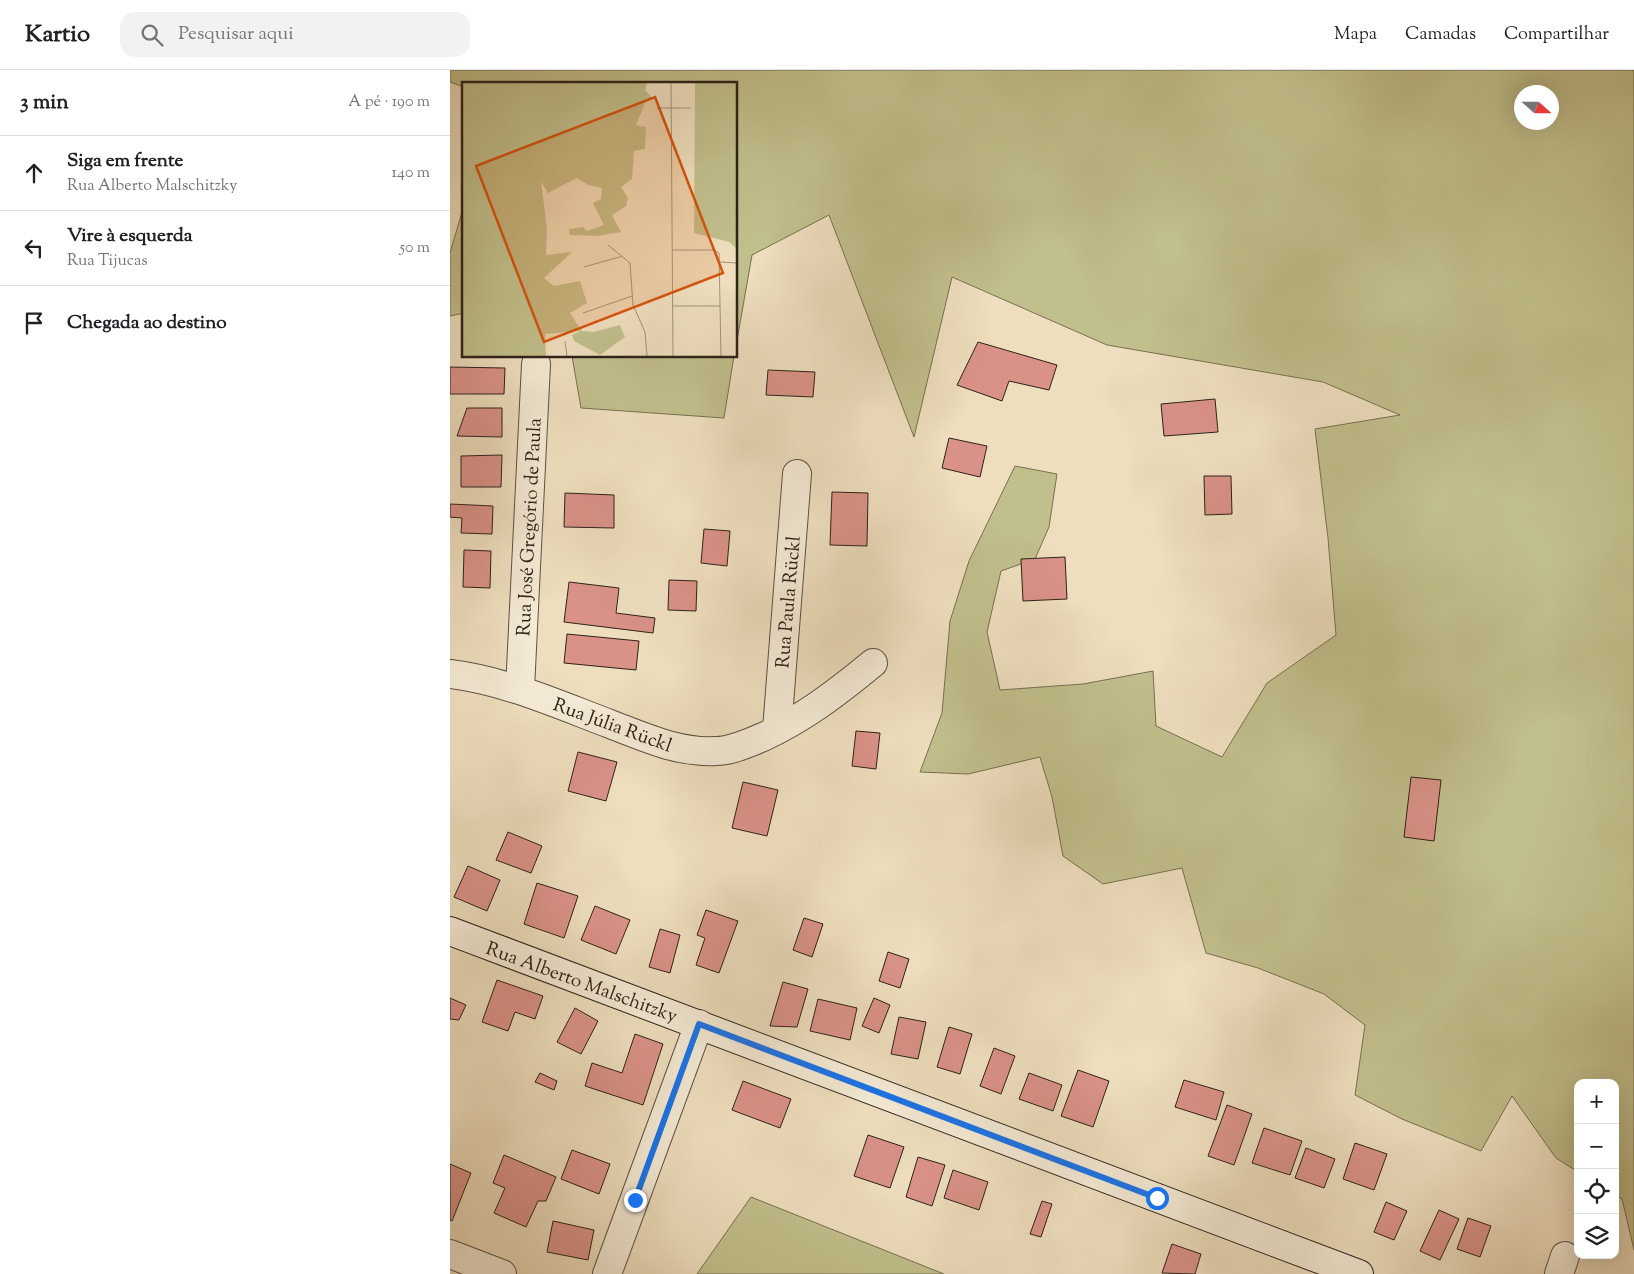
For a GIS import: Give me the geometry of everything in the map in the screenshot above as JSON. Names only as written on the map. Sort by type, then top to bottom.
[{"type":"street","name":"Rua José Gregório de Paula","points":[[520,689],[536,364]]},
{"type":"street","name":"Rua Paula Rückl","points":[[777,730],[797,474]]},
{"type":"street","name":"Rua Júlia Rückl","points":[[450,674],[520,689],[656,742],[684,750],[717,752],[746,744],[810,712],[873,663]]},
{"type":"street","name":"Rua Alberto Malschitzky","points":[[450,931],[1359,1274]]},
{"type":"street","points":[[607,1274],[699,1024]]},
{"type":"street","points":[[450,1254],[502,1274]]},
{"type":"shaded area","points":[[450,70],[1634,70],[1634,1250],[1622,1199],[1619,1197],[1619,1079],[1574,1079],[1574,1169],[1556,1158],[1512,1096],[1481,1151],[1402,1119],[1355,1095],[1365,1025],[1324,994],[1258,968],[1206,953],[1182,868],[1103,884],[1063,856],[1052,797],[1040,757],[968,774],[920,772],[942,713],[950,621],[969,561],[1015,466],[1057,474],[1049,527],[1035,559],[1001,571],[987,632],[1000,690],[1083,684],[1153,671],[1156,726],[1222,757],[1267,683],[1336,635],[1328,538],[1315,429],[1400,415],[1323,382],[1107,345],[952,277],[914,437],[829,215],[752,255],[738,335],[738,82],[462,82],[462,86],[450,82]]},
{"type":"shaded area","points":[[462,212],[462,313],[450,316],[450,253]]},
{"type":"shaded area","points":[[572,358],[734,358],[724,418],[581,408]]},
{"type":"shaded area","points":[[751,1197],[944,1274],[697,1274]]},
{"type":"building","points":[[978,342],[1057,365],[1049,390],[1009,381],[1002,401],[957,385]]},
{"type":"building","points":[[450,367],[505,368],[504,394],[450,394]]},
{"type":"building","points":[[768,370],[815,372],[813,397],[766,395]]},
{"type":"building","points":[[1215,399],[1218,432],[1164,436],[1161,404]]},
{"type":"building","points":[[467,408],[502,408],[502,437],[457,436]]},
{"type":"building","points":[[949,438],[987,446],[980,477],[942,468]]},
{"type":"building","points":[[502,455],[501,487],[461,487],[461,456]]},
{"type":"building","points":[[1204,476],[1231,476],[1232,514],[1205,515]]},
{"type":"building","points":[[832,492],[868,493],[867,546],[830,545]]},
{"type":"building","points":[[565,493],[614,495],[614,528],[564,527]]},
{"type":"building","points":[[450,504],[493,506],[492,534],[461,533],[462,518],[450,517]]},
{"type":"building","points":[[704,529],[730,531],[727,566],[701,563]]},
{"type":"building","points":[[464,550],[491,551],[490,588],[463,587]]},
{"type":"building","points":[[1065,557],[1067,599],[1023,601],[1021,559]]},
{"type":"building","points":[[669,580],[697,581],[696,611],[668,610]]},
{"type":"building","points":[[569,582],[619,588],[616,613],[655,618],[653,633],[564,622]]},
{"type":"building","points":[[567,634],[639,641],[636,670],[564,663]]},
{"type":"building","points":[[856,731],[880,733],[876,769],[852,766]]},
{"type":"building","points":[[578,752],[617,762],[606,801],[568,791]]},
{"type":"building","points":[[1411,777],[1441,780],[1434,841],[1404,837]]},
{"type":"building","points":[[743,782],[778,790],[767,836],[732,828]]},
{"type":"building","points":[[508,832],[542,846],[531,873],[496,860]]},
{"type":"building","points":[[468,866],[500,880],[487,911],[454,897]]},
{"type":"building","points":[[537,883],[578,896],[564,938],[524,924]]},
{"type":"building","points":[[595,906],[630,920],[616,954],[581,940]]},
{"type":"building","points":[[706,910],[738,921],[719,973],[696,965],[705,938],[697,935]]},
{"type":"building","points":[[804,918],[823,924],[812,957],[793,950]]},
{"type":"building","points":[[660,929],[680,935],[670,973],[649,967]]},
{"type":"building","points":[[888,952],[909,959],[900,988],[879,981]]},
{"type":"building","points":[[497,980],[543,996],[535,1019],[515,1012],[508,1031],[482,1022]]},
{"type":"building","points":[[783,982],[808,989],[797,1027],[770,1026]]},
{"type":"building","points":[[450,998],[466,1005],[459,1020],[450,1019]]},
{"type":"building","points":[[874,998],[890,1005],[879,1033],[862,1026]]},
{"type":"building","points":[[818,999],[857,1008],[850,1040],[810,1031]]},
{"type":"building","points":[[575,1008],[598,1021],[581,1054],[557,1042]]},
{"type":"building","points":[[899,1017],[926,1022],[918,1059],[891,1054]]},
{"type":"building","points":[[949,1027],[972,1034],[960,1074],[937,1067]]},
{"type":"building","points":[[635,1034],[663,1044],[643,1105],[585,1086],[592,1063],[622,1073]]},
{"type":"building","points":[[994,1048],[1015,1056],[1001,1094],[980,1086]]},
{"type":"building","points":[[1078,1070],[1109,1081],[1093,1127],[1061,1116]]},
{"type":"building","points":[[540,1073],[557,1081],[554,1090],[535,1082]]},
{"type":"building","points":[[1029,1073],[1062,1085],[1053,1111],[1019,1099]]},
{"type":"building","points":[[1184,1080],[1224,1092],[1216,1120],[1175,1107]]},
{"type":"building","points":[[743,1081],[791,1099],[780,1128],[732,1110]]},
{"type":"building","points":[[1227,1105],[1252,1114],[1234,1165],[1208,1156]]},
{"type":"building","points":[[1264,1128],[1302,1141],[1290,1175],[1252,1163]]},
{"type":"building","points":[[868,1135],[904,1147],[890,1188],[854,1176]]},
{"type":"building","points":[[1355,1143],[1387,1154],[1374,1190],[1343,1179]]},
{"type":"building","points":[[1306,1148],[1335,1159],[1324,1188],[1295,1178]]},
{"type":"building","points":[[572,1150],[610,1164],[599,1194],[561,1179]]},
{"type":"building","points":[[504,1155],[556,1177],[546,1201],[538,1201],[526,1227],[494,1213],[505,1188],[493,1183]]},
{"type":"building","points":[[918,1157],[945,1165],[932,1206],[906,1197]]},
{"type":"building","points":[[450,1164],[471,1173],[452,1221],[450,1220]]},
{"type":"building","points":[[953,1170],[988,1182],[979,1210],[944,1198]]},
{"type":"building","points":[[1042,1201],[1052,1204],[1041,1237],[1030,1234]]},
{"type":"building","points":[[1386,1202],[1407,1211],[1394,1240],[1374,1232]]},
{"type":"building","points":[[1439,1210],[1459,1219],[1440,1260],[1420,1251]]},
{"type":"building","points":[[1468,1218],[1491,1226],[1480,1257],[1457,1249]]},
{"type":"building","points":[[553,1221],[594,1230],[588,1260],[547,1252]]},
{"type":"building","points":[[1172,1244],[1201,1254],[1195,1274],[1162,1273]]},
{"type":"route","points":[[635,1200],[699,1024],[1157,1198]]}]
